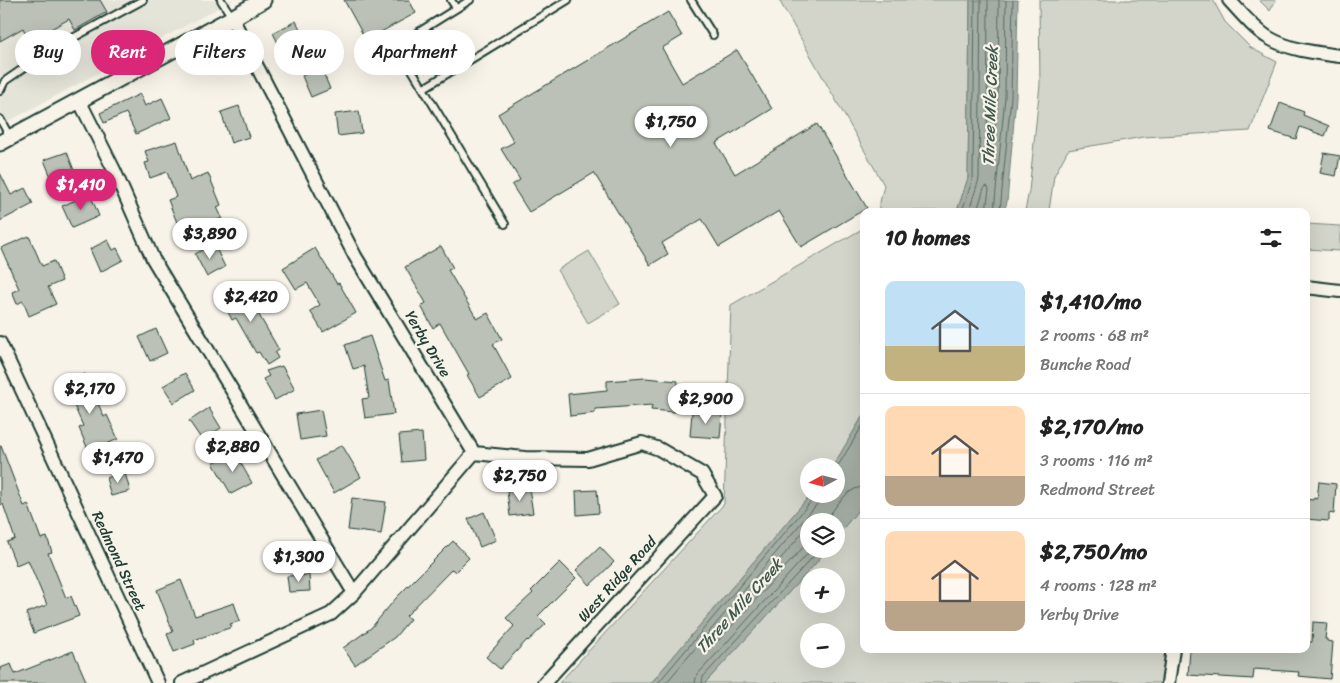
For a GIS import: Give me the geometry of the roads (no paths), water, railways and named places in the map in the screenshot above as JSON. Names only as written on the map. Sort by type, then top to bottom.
[{"type":"street","points":[[5,140],[263,0]]},
{"type":"street","points":[[1230,0],[1244,18],[1268,38],[1308,52],[1340,56]]},
{"type":"street","name":"Yerby Drive","points":[[232,18],[355,256],[474,453]]},
{"type":"street","points":[[79,100],[114,170],[153,259],[354,592]]},
{"type":"street","points":[[1310,287],[1340,291]]},
{"type":"street","name":"Redmond Street","points":[[0,343],[158,683]]},
{"type":"street","name":"West Ridge Road","points":[[474,453],[524,458],[588,459],[642,443],[659,449],[702,474],[715,496],[544,683]]},
{"type":"street","points":[[182,683],[331,614],[354,592],[474,453]]},
{"type":"street","points":[[1168,683],[1172,653]]},
{"type":"lane","points":[[0,91],[5,81],[47,52],[143,0]]},
{"type":"lane","points":[[221,0],[232,18]]},
{"type":"lane","points":[[451,0],[456,8]]},
{"type":"lane","points":[[470,0],[402,43],[400,50],[506,224]]},
{"type":"lane","points":[[424,88],[568,0]]},
{"type":"lane","points":[[691,0],[713,35]]},
{"type":"lane","points":[[0,119],[5,140]]},
{"type":"water","name":"Three Mile Creek","points":[[970,0],[1018,0],[1016,97],[1005,208],[958,208],[968,178]]},
{"type":"water","name":"Three Mile Creek","points":[[860,421],[860,508],[845,526],[845,513],[800,513],[800,558],[820,558],[811,568],[800,568],[800,580],[705,683],[651,683],[803,503],[845,503],[845,458],[838,458]]}]
